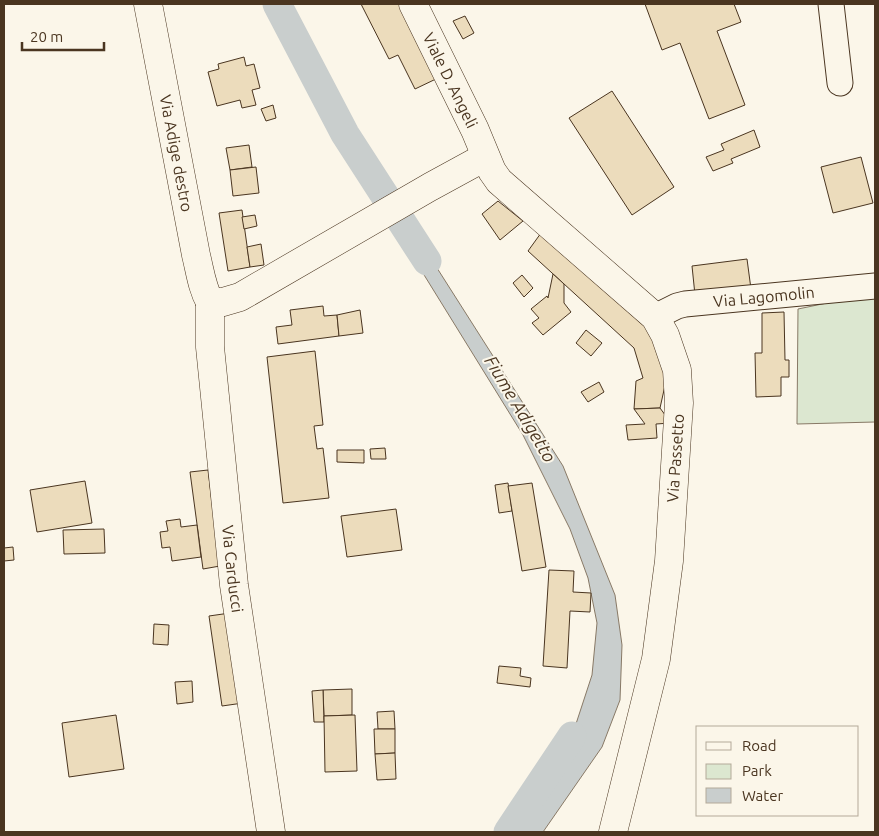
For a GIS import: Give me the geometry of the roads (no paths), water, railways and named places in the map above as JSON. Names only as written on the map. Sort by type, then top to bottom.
[{"type":"street","name":"Via Adige destro","points":[[148,4],[196,255],[203,284],[210,302]]},
{"type":"street","name":"Viale D. Angeli","points":[[412,4],[475,130],[485,157]]},
{"type":"street","points":[[831,4],[840,84]]},
{"type":"street","points":[[210,302],[223,302],[240,297],[485,157]]},
{"type":"street","name":"Via Passetto","points":[[485,157],[499,182],[655,317],[665,335],[677,370],[678,403],[669,562],[656,659],[613,832]]},
{"type":"street","name":"Via Lagomolin","points":[[655,317],[685,304],[875,286]]},
{"type":"street","name":"Via Carducci","points":[[210,302],[210,347],[234,585],[271,832]]},
{"type":"water","points":[[409,224],[563,466],[615,595],[622,645],[620,700],[602,747],[543,832],[508,832],[573,733],[592,675],[597,623],[588,578],[570,529],[523,435],[400,236]]},
{"type":"waterway","name":"Fiume Adigetto","points":[[277,4],[345,134],[427,261]]},
{"type":"waterway","name":"Fiume Adigetto","points":[[508,832],[572,736]]}]
